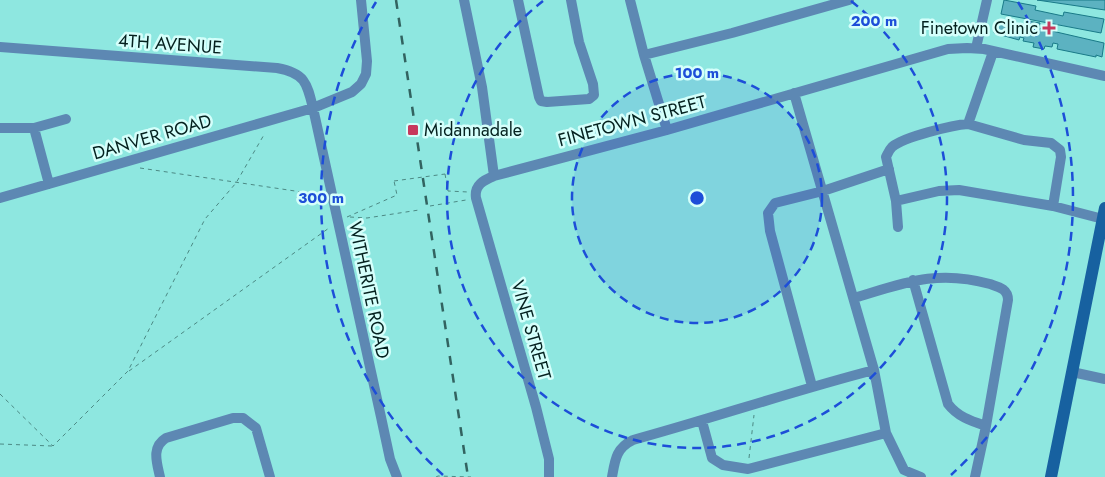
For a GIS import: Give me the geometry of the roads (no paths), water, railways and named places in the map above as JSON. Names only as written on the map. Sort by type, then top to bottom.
[{"type":"street","name":"DANVER ROAD","points":[[0,198],[314,108],[352,92],[362,84],[366,74],[367,61],[361,0]]},
{"type":"street","points":[[464,0],[482,87],[494,176]]},
{"type":"street","points":[[518,0],[539,97],[547,102],[585,100],[592,98],[594,95],[593,84],[579,42],[571,0]]},
{"type":"street","points":[[630,0],[644,55],[667,130]]},
{"type":"street","points":[[644,55],[741,31],[849,0]]},
{"type":"street","points":[[976,48],[987,0]]},
{"type":"street","name":"4TH AVENUE","points":[[0,47],[287,70],[296,74],[305,82],[314,108]]},
{"type":"street","name":"FINETOWN STREET","points":[[476,195],[477,186],[494,176],[667,130],[948,49],[976,48],[1105,76]]},
{"type":"street","points":[[968,124],[994,52]]},
{"type":"street","points":[[794,93],[874,370],[886,433],[904,470],[921,477]]},
{"type":"street","name":"WITHERITE ROAD","points":[[314,108],[382,426],[390,459],[397,477]]},
{"type":"street","points":[[0,128],[34,128],[66,118]]},
{"type":"street","points":[[898,227],[896,201],[886,157],[893,146],[899,143],[954,125],[968,124],[1024,140],[1052,143],[1056,146],[1060,150],[1062,157],[1053,206]]},
{"type":"street","points":[[34,128],[49,184]]},
{"type":"street","points":[[812,386],[770,231],[768,213],[775,203],[822,191],[889,169]]},
{"type":"street","points":[[896,201],[939,191],[959,190],[1104,214],[1051,477]]},
{"type":"street","name":"VINE STREET","points":[[476,195],[536,407],[549,459],[549,477]]},
{"type":"street","points":[[854,298],[913,280],[938,277],[960,277],[994,285],[1006,292],[1008,300],[986,426],[974,477]]},
{"type":"street","points":[[913,280],[948,404],[962,417],[986,426]]},
{"type":"street","points":[[612,477],[619,450],[633,440],[702,421],[812,386],[874,370]]},
{"type":"street","points":[[1072,372],[1105,379]]},
{"type":"street","points":[[160,477],[156,458],[156,450],[160,441],[233,418],[243,418],[256,428],[270,477]]},
{"type":"street","points":[[702,421],[712,458],[722,465],[748,469],[886,433]]},
{"type":"railway","points":[[396,0],[468,477]]},
{"type":"place","name":"Finetown Clinic","points":[[1049,28]]},
{"type":"place","name":"Midannadale","points":[[413,130]]}]
